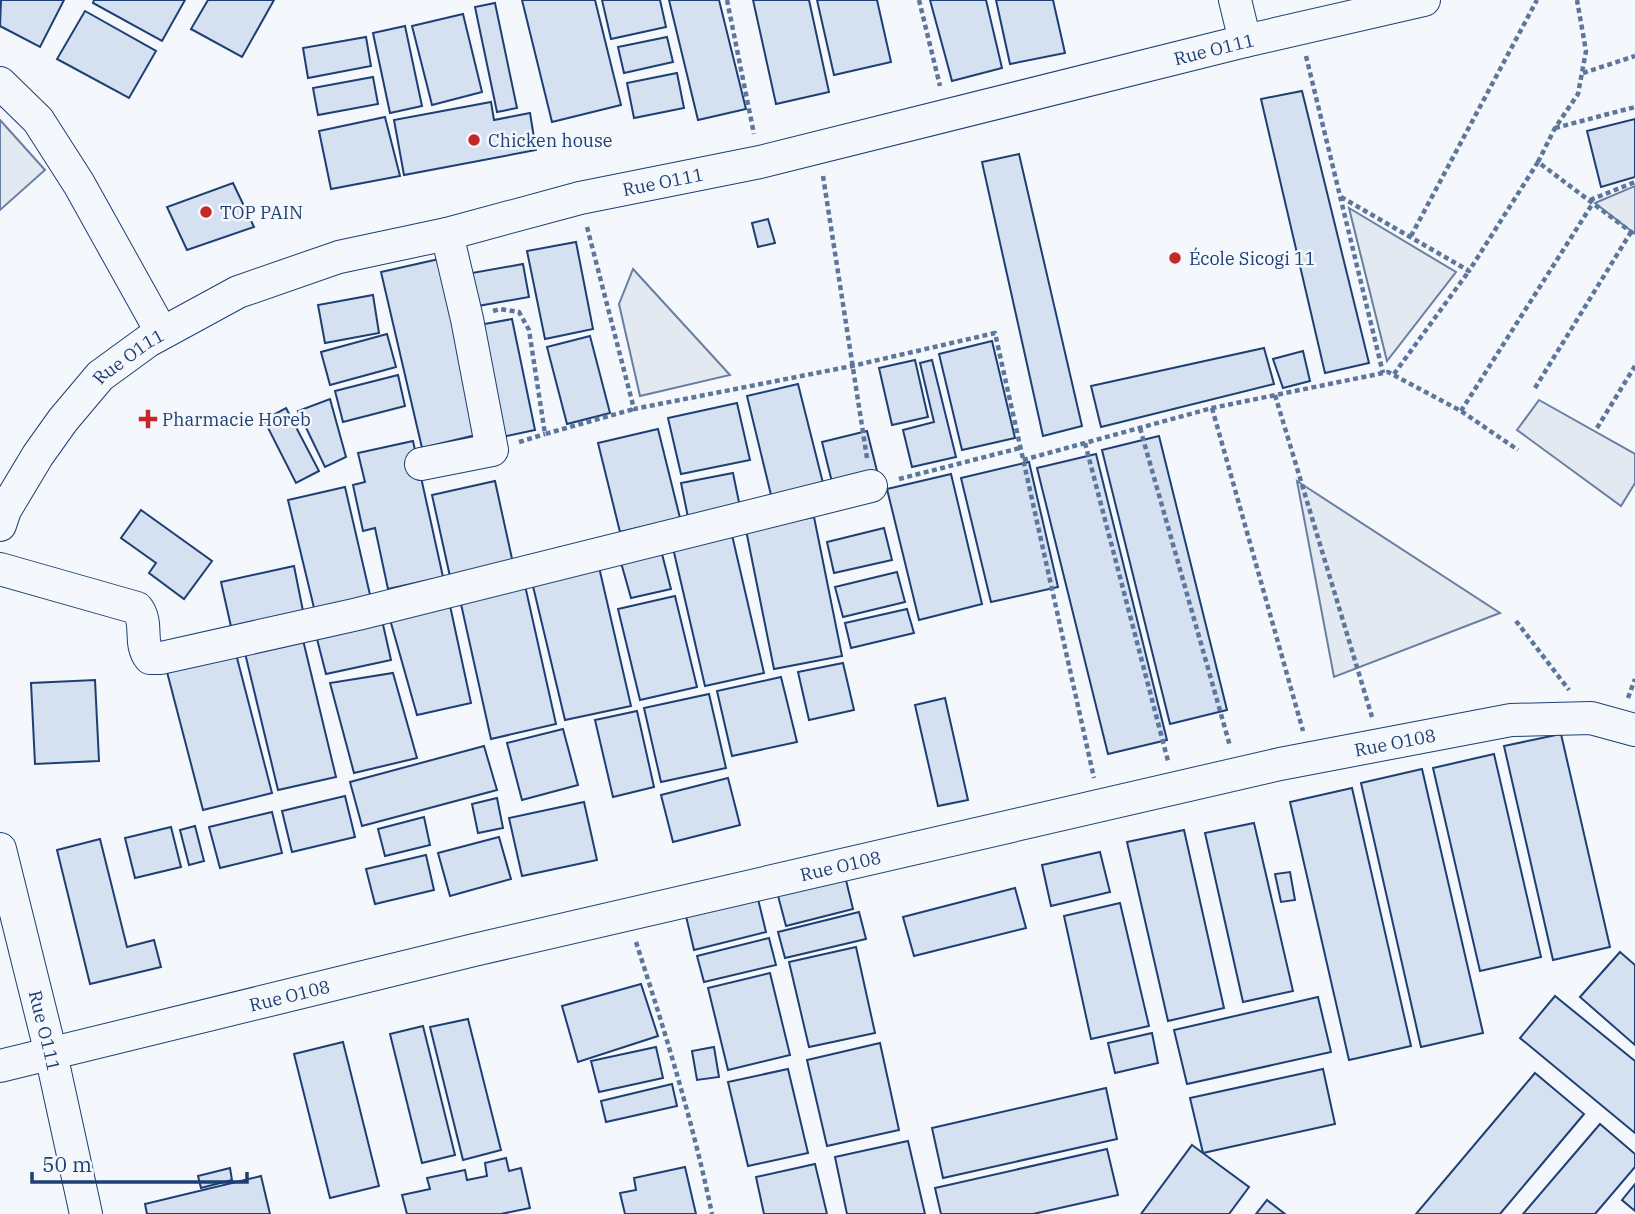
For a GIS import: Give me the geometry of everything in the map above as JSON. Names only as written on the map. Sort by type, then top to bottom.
[{"type":"street","points":[[1235,0],[1245,41]]},
{"type":"street","name":"Rue O111","points":[[0,525],[5,510],[38,455],[100,376],[148,341],[238,292],[339,257],[447,234],[580,198],[760,162],[1420,0]]},
{"type":"street","points":[[0,83],[38,120],[79,184],[162,333]]},
{"type":"street","points":[[421,464],[492,450],[467,319],[447,234]]},
{"type":"street","points":[[0,569],[137,608],[143,616],[144,651],[150,658],[161,658],[358,614],[871,486]]},
{"type":"street","name":"Rue O108","points":[[0,1066],[474,950],[1310,758],[1511,720],[1591,718],[1635,730]]},
{"type":"street","name":"Rue O111","points":[[0,849],[51,1054],[86,1214]]},
{"type":"path","points":[[727,0],[760,162]]},
{"type":"path","points":[[919,0],[947,114]]},
{"type":"path","points":[[1411,236],[1537,0]]},
{"type":"path","points":[[1394,374],[1469,271],[1578,94],[1586,51],[1577,0]]},
{"type":"path","points":[[1298,28],[1383,373]]},
{"type":"path","points":[[1583,73],[1635,56]]},
{"type":"path","points":[[1555,128],[1635,107]]},
{"type":"path","points":[[819,147],[871,486],[1020,447]]},
{"type":"path","points":[[1535,388],[1633,234],[1538,162]]},
{"type":"path","points":[[1461,411],[1591,201],[1635,182]]},
{"type":"path","points":[[1341,197],[1469,271]]},
{"type":"path","points":[[580,198],[634,409]]},
{"type":"path","points":[[467,319],[500,309],[519,312],[529,330],[545,434],[634,409],[852,366],[995,333],[1101,806]]},
{"type":"path","points":[[1597,428],[1635,366]]},
{"type":"path","points":[[1023,460],[1212,408],[1383,373],[1394,374],[1461,411],[1518,450]]},
{"type":"path","points":[[1275,395],[1380,744]]},
{"type":"path","points":[[1212,408],[1310,758]]},
{"type":"path","points":[[1140,428],[1238,774]]},
{"type":"path","points":[[1085,443],[1175,789]]},
{"type":"path","points":[[1516,621],[1591,718]]},
{"type":"path","points":[[627,916],[668,1041],[712,1214]]},
{"type":"shaded area","points":[[0,120],[45,170],[0,210]]},
{"type":"shaded area","points":[[1635,186],[1635,234],[1595,203]]},
{"type":"shaded area","points":[[1349,208],[1456,272],[1387,361]]},
{"type":"shaded area","points":[[633,269],[730,375],[640,396],[619,304]]},
{"type":"shaded area","points":[[1539,400],[1635,454],[1635,483],[1621,506],[1517,430]]},
{"type":"shaded area","points":[[1297,481],[1500,613],[1334,677]]},
{"type":"building","points":[[1,0],[64,0],[40,47],[0,26]]},
{"type":"building","points":[[94,0],[185,0],[162,41],[93,3]]},
{"type":"building","points":[[208,0],[274,0],[242,57],[191,29]]},
{"type":"building","points":[[522,0],[595,0],[621,105],[552,122]]},
{"type":"building","points":[[602,0],[660,0],[666,27],[611,39]]},
{"type":"building","points":[[669,0],[719,0],[746,109],[698,120]]},
{"type":"building","points":[[753,0],[809,0],[829,92],[776,104]]},
{"type":"building","points":[[817,0],[877,0],[891,62],[834,75]]},
{"type":"building","points":[[930,0],[986,0],[1002,68],[952,81]]},
{"type":"building","points":[[996,0],[1053,0],[1065,53],[1010,64]]},
{"type":"building","points":[[495,3],[517,108],[497,112],[475,7]]},
{"type":"building","points":[[85,11],[156,51],[129,98],[57,59]]},
{"type":"building","points":[[463,14],[482,92],[432,105],[412,26]]},
{"type":"building","points":[[405,26],[422,106],[390,113],[373,33]]},
{"type":"building","points":[[366,37],[371,66],[308,78],[303,48]]},
{"type":"building","points":[[667,37],[673,62],[624,73],[618,47]]},
{"type":"building","points":[[677,73],[684,108],[634,118],[627,83]]},
{"type":"building","points":[[373,77],[378,104],[318,115],[313,88]]},
{"type":"building","points":[[1302,91],[1369,363],[1325,373],[1261,99]]},
{"type":"building","points":[[491,102],[494,120],[530,113],[536,150],[404,175],[394,120]]},
{"type":"building","points":[[385,117],[400,176],[331,189],[319,131]]},
{"type":"building","points":[[1635,119],[1635,177],[1601,187],[1587,131]]},
{"type":"building","points":[[1019,154],[1082,426],[1043,436],[982,162]]},
{"type":"building","points":[[233,183],[254,227],[187,250],[167,207]]},
{"type":"building","points":[[768,219],[775,243],[758,247],[752,223]]},
{"type":"building","points":[[576,242],[593,329],[545,339],[527,251]]},
{"type":"building","points":[[439,259],[480,434],[422,448],[381,272]]},
{"type":"building","points":[[523,264],[529,297],[478,306],[472,273]]},
{"type":"building","points":[[373,295],[379,333],[325,343],[318,305]]},
{"type":"building","points":[[512,319],[535,430],[502,437],[479,325]]},
{"type":"building","points":[[387,334],[396,367],[330,385],[321,352]]},
{"type":"building","points":[[590,336],[610,413],[567,424],[547,347]]},
{"type":"building","points":[[992,341],[1015,438],[962,450],[939,354]]},
{"type":"building","points":[[1264,348],[1274,384],[1101,427],[1091,386]]},
{"type":"building","points":[[1303,351],[1310,381],[1283,388],[1273,359]]},
{"type":"building","points":[[915,360],[928,417],[892,425],[879,368]]},
{"type":"building","points":[[932,360],[956,457],[912,467],[903,430],[934,422],[920,363]]},
{"type":"building","points":[[398,375],[405,406],[343,422],[335,391]]},
{"type":"building","points":[[798,384],[824,487],[772,499],[747,396]]},
{"type":"building","points":[[330,399],[346,457],[325,467],[298,411]]},
{"type":"building","points":[[737,403],[750,460],[681,474],[668,418]]},
{"type":"building","points":[[286,408],[319,471],[296,483],[264,420]]},
{"type":"building","points":[[658,429],[680,518],[620,532],[598,443]]},
{"type":"building","points":[[867,431],[878,475],[833,486],[822,442]]},
{"type":"building","points":[[1159,436],[1227,710],[1170,724],[1102,450]]},
{"type":"building","points":[[413,441],[443,577],[388,589],[375,528],[363,531],[353,485],[365,482],[358,453]]},
{"type":"building","points":[[1096,454],[1167,740],[1108,754],[1037,468]]},
{"type":"building","points":[[1029,462],[1058,587],[991,602],[961,478]]},
{"type":"building","points":[[733,473],[741,512],[689,522],[681,483]]},
{"type":"building","points":[[951,474],[982,604],[919,620],[887,489]]},
{"type":"building","points":[[495,481],[514,568],[451,581],[432,495]]},
{"type":"building","points":[[345,487],[371,599],[315,612],[288,500]]},
{"type":"building","points":[[141,510],[212,561],[184,599],[149,573],[156,563],[121,538]]},
{"type":"building","points":[[814,517],[842,656],[774,669],[746,530]]},
{"type":"building","points":[[884,528],[892,560],[834,573],[827,542]]},
{"type":"building","points":[[732,535],[764,673],[705,686],[673,548]]},
{"type":"building","points":[[661,550],[671,589],[631,598],[620,559]]},
{"type":"building","points":[[294,566],[304,616],[232,631],[221,582]]},
{"type":"building","points":[[599,567],[631,706],[565,720],[532,582]]},
{"type":"building","points":[[897,572],[905,602],[843,617],[835,587]]},
{"type":"building","points":[[524,581],[556,724],[491,739],[459,595]]},
{"type":"building","points":[[675,596],[697,687],[640,700],[618,609]]},
{"type":"building","points":[[449,601],[471,703],[417,715],[389,616]]},
{"type":"building","points":[[907,609],[914,633],[851,648],[845,623]]},
{"type":"building","points":[[382,620],[391,660],[326,674],[316,635]]},
{"type":"building","points":[[303,640],[336,777],[278,790],[245,653]]},
{"type":"building","points":[[236,654],[272,793],[203,810],[167,672]]},
{"type":"building","points":[[843,663],[854,710],[809,720],[798,672]]},
{"type":"building","points":[[393,673],[417,758],[354,773],[330,683]]},
{"type":"building","points":[[781,677],[797,742],[732,756],[717,691]]},
{"type":"building","points":[[95,680],[99,761],[35,764],[31,683]]},
{"type":"building","points":[[709,694],[726,768],[661,782],[644,708]]},
{"type":"building","points":[[945,698],[968,800],[938,806],[915,705]]},
{"type":"building","points":[[637,711],[654,787],[613,797],[595,720]]},
{"type":"building","points":[[563,729],[578,785],[522,800],[507,743]]},
{"type":"building","points":[[1561,734],[1610,947],[1553,960],[1504,746]]},
{"type":"building","points":[[484,746],[497,790],[362,826],[350,782]]},
{"type":"building","points":[[1494,754],[1541,957],[1480,971],[1433,768]]},
{"type":"building","points":[[1422,769],[1483,1033],[1421,1047],[1361,783]]},
{"type":"building","points":[[728,778],[740,825],[673,842],[661,795]]},
{"type":"building","points":[[1352,788],[1411,1046],[1349,1060],[1290,802]]},
{"type":"building","points":[[345,796],[355,837],[292,852],[282,811]]},
{"type":"building","points":[[497,798],[503,828],[478,833],[472,804]]},
{"type":"building","points":[[584,802],[597,860],[522,876],[509,818]]},
{"type":"building","points":[[272,812],[282,853],[220,868],[209,827]]},
{"type":"building","points":[[424,817],[430,845],[385,856],[378,829]]},
{"type":"building","points":[[1254,823],[1293,991],[1243,1002],[1205,833]]},
{"type":"building","points":[[195,826],[204,861],[189,865],[180,830]]},
{"type":"building","points":[[171,827],[181,867],[135,878],[125,838]]},
{"type":"building","points":[[1184,830],[1224,1008],[1168,1021],[1127,842]]},
{"type":"building","points":[[499,837],[511,879],[450,896],[438,853]]},
{"type":"building","points":[[100,839],[127,947],[154,940],[161,967],[90,984],[57,850]]},
{"type":"building","points":[[1100,852],[1110,892],[1051,906],[1042,865]]},
{"type":"building","points":[[426,855],[434,890],[375,904],[366,869]]},
{"type":"building","points":[[1290,872],[1295,900],[1281,902],[1275,874]]},
{"type":"building","points":[[845,876],[853,909],[786,926],[777,892]]},
{"type":"building","points":[[1015,888],[1026,928],[914,956],[903,917]]},
{"type":"building","points":[[758,899],[766,932],[694,950],[686,916]]},
{"type":"building","points":[[1120,903],[1149,1026],[1091,1039],[1064,916]]},
{"type":"building","points":[[859,912],[866,939],[785,958],[778,932]]},
{"type":"building","points":[[769,938],[776,965],[704,982],[697,956]]},
{"type":"building","points":[[856,947],[875,1033],[809,1047],[789,962]]},
{"type":"building","points":[[1620,952],[1635,965],[1635,1045],[1580,997]]},
{"type":"building","points":[[770,973],[790,1055],[728,1070],[708,988]]},
{"type":"building","points":[[641,984],[658,1036],[578,1062],[562,1006]]},
{"type":"building","points":[[1555,996],[1635,1061],[1635,1133],[1520,1038]]},
{"type":"building","points":[[1318,997],[1331,1052],[1187,1084],[1174,1030]]},
{"type":"building","points":[[468,1019],[501,1150],[463,1160],[430,1027]]},
{"type":"building","points":[[423,1026],[455,1155],[422,1163],[390,1034]]},
{"type":"building","points":[[1152,1033],[1158,1063],[1115,1073],[1108,1043]]},
{"type":"building","points":[[343,1042],[379,1186],[330,1198],[294,1054]]},
{"type":"building","points":[[880,1043],[899,1130],[827,1146],[807,1060]]},
{"type":"building","points":[[656,1047],[663,1078],[599,1092],[591,1061]]},
{"type":"building","points":[[714,1047],[719,1077],[697,1080],[692,1051]]},
{"type":"building","points":[[788,1069],[808,1153],[748,1166],[728,1082]]},
{"type":"building","points":[[1323,1069],[1335,1124],[1203,1153],[1190,1098]]},
{"type":"building","points":[[1535,1073],[1584,1114],[1500,1214],[1416,1214]]},
{"type":"building","points":[[672,1084],[677,1106],[606,1122],[601,1101]]},
{"type":"building","points":[[1106,1088],[1117,1139],[943,1178],[932,1128]]},
{"type":"building","points":[[1600,1124],[1635,1154],[1635,1167],[1595,1214],[1523,1214]]},
{"type":"building","points":[[908,1141],[925,1214],[847,1214],[835,1157]]},
{"type":"building","points":[[1192,1145],[1249,1187],[1229,1214],[1141,1214]]},
{"type":"building","points":[[1107,1149],[1118,1195],[1033,1214],[941,1214],[935,1188]]},
{"type":"building","points":[[506,1158],[509,1171],[521,1168],[530,1208],[501,1214],[407,1214],[402,1195],[430,1189],[427,1178],[465,1170],[467,1180],[487,1176],[485,1163]]},
{"type":"building","points":[[815,1164],[827,1214],[764,1214],[756,1177]]},
{"type":"building","points":[[685,1167],[696,1214],[625,1214],[620,1193],[636,1190],[634,1178]]},
{"type":"building","points":[[230,1168],[232,1180],[201,1188],[198,1176]]},
{"type":"building","points":[[261,1176],[270,1214],[147,1214],[145,1204]]},
{"type":"building","points":[[1635,1184],[1635,1211],[1622,1200]]},
{"type":"building","points":[[1267,1200],[1285,1214],[1256,1214]]},
{"type":"place","name":"Chicken house","points":[[474,140]]},
{"type":"place","name":"TOP PAIN","points":[[206,212]]},
{"type":"place","name":"École Sicogi 11","points":[[1175,258]]},
{"type":"place","name":"Pharmacie Horeb","points":[[148,419]]}]
